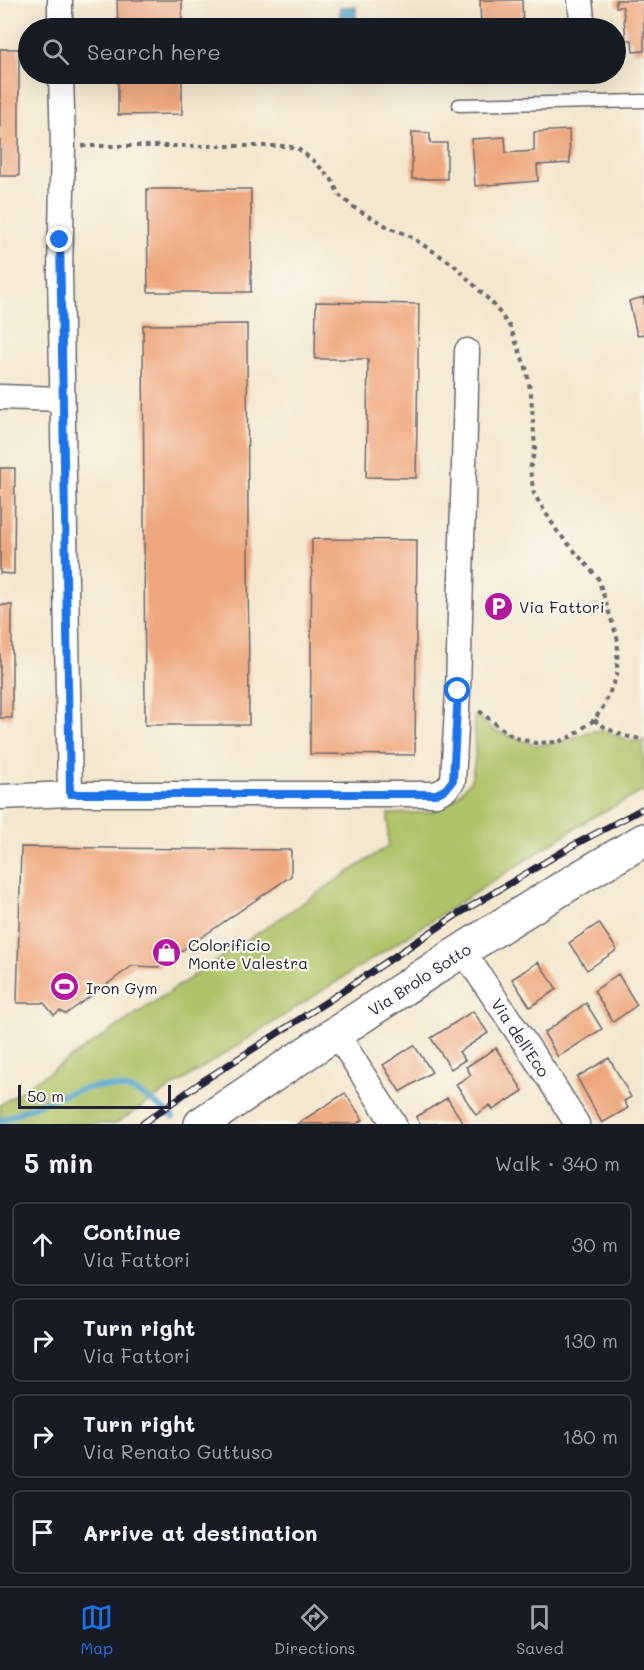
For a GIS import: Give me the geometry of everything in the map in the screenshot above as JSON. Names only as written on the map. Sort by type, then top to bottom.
[{"type":"main road","name":"Via Brolo Sotto","points":[[201,1124],[463,951],[644,840]]},
{"type":"street","points":[[60,0],[60,18]]},
{"type":"street","points":[[580,0],[582,18]]},
{"type":"street","points":[[61,84],[63,146],[60,251],[70,794]]},
{"type":"street","points":[[0,797],[70,794],[436,794],[446,789],[453,780],[458,691],[467,351]]},
{"type":"street","points":[[0,397],[62,399]]},
{"type":"street","name":"Via dell'Eco","points":[[463,951],[577,1124]]},
{"type":"street","points":[[337,1034],[394,1124]]},
{"type":"lane","points":[[459,105],[644,100]]},
{"type":"path","points":[[594,720],[611,731],[629,738],[644,739]]},
{"type":"green space","points":[[474,717],[479,717],[493,730],[536,745],[558,743],[588,732],[603,730],[631,741],[644,741],[644,791],[593,817],[115,1124],[0,1124],[0,1105],[388,846],[388,814],[432,812],[454,800],[471,780],[475,758]]},
{"type":"water","points":[[340,7],[356,7],[356,18],[340,18]]},
{"type":"building","points":[[117,0],[182,0],[182,18],[118,18]]},
{"type":"building","points":[[480,0],[522,0],[523,18],[481,18]]},
{"type":"building","points":[[616,0],[644,0],[644,51],[633,52],[632,40],[626,40],[626,18],[624,18],[623,7],[616,7]]},
{"type":"building","points":[[0,49],[18,49],[19,176],[0,176]]},
{"type":"building","points":[[118,84],[182,84],[182,114],[118,115]]},
{"type":"building","points":[[569,130],[570,163],[537,165],[538,181],[475,186],[472,139],[505,137],[506,153],[534,151],[534,132]]},
{"type":"building","points":[[412,132],[430,133],[430,143],[447,143],[447,179],[412,179]]},
{"type":"building","points":[[147,189],[251,189],[251,292],[148,292]]},
{"type":"building","points":[[644,297],[644,334],[637,335],[629,301]]},
{"type":"building","points":[[316,302],[419,304],[416,478],[366,477],[368,359],[315,359]]},
{"type":"building","points":[[247,324],[249,725],[145,725],[143,325]]},
{"type":"building","points":[[0,468],[15,468],[14,574],[0,573]]},
{"type":"building","points":[[312,539],[417,540],[415,755],[310,754]]},
{"type":"building","points":[[0,605],[12,605],[12,718],[0,718]]},
{"type":"building","points":[[21,847],[291,850],[291,876],[158,967],[132,966],[66,1014],[60,1011],[54,1015],[44,1003],[17,1003]]},
{"type":"building","points":[[599,923],[617,950],[587,970],[569,943]]},
{"type":"building","points":[[538,962],[557,989],[530,1007],[512,979]]},
{"type":"building","points":[[618,974],[637,1005],[613,1022],[594,991]]},
{"type":"building","points":[[586,1003],[602,1029],[558,1057],[544,1033]]},
{"type":"building","points":[[473,1011],[488,1033],[459,1052],[465,1060],[451,1069],[431,1038]]},
{"type":"building","points":[[414,1045],[432,1072],[400,1092],[383,1065]]},
{"type":"building","points":[[496,1048],[523,1091],[493,1110],[490,1105],[476,1115],[456,1084],[471,1075],[466,1067]]},
{"type":"building","points":[[609,1058],[631,1097],[624,1101],[628,1108],[602,1123],[577,1077]]},
{"type":"building","points":[[345,1093],[363,1120],[356,1124],[297,1124]]},
{"type":"building","points":[[447,1098],[464,1124],[420,1124],[416,1117]]},
{"type":"waterway","points":[[0,1121],[68,1093],[103,1087],[121,1088],[138,1093],[173,1117]]},
{"type":"railway","points":[[142,1124],[200,1083],[455,916],[572,846],[644,808]]},
{"type":"place","name":"Via Fattori","points":[[498,606]]},
{"type":"place","name":"Colorificio Monte Valestra","points":[[167,953]]},
{"type":"place","name":"Iron Gym","points":[[65,987]]},
{"type":"route","points":[[60,240],[70,794],[436,794],[446,789],[453,780],[458,691]]}]
